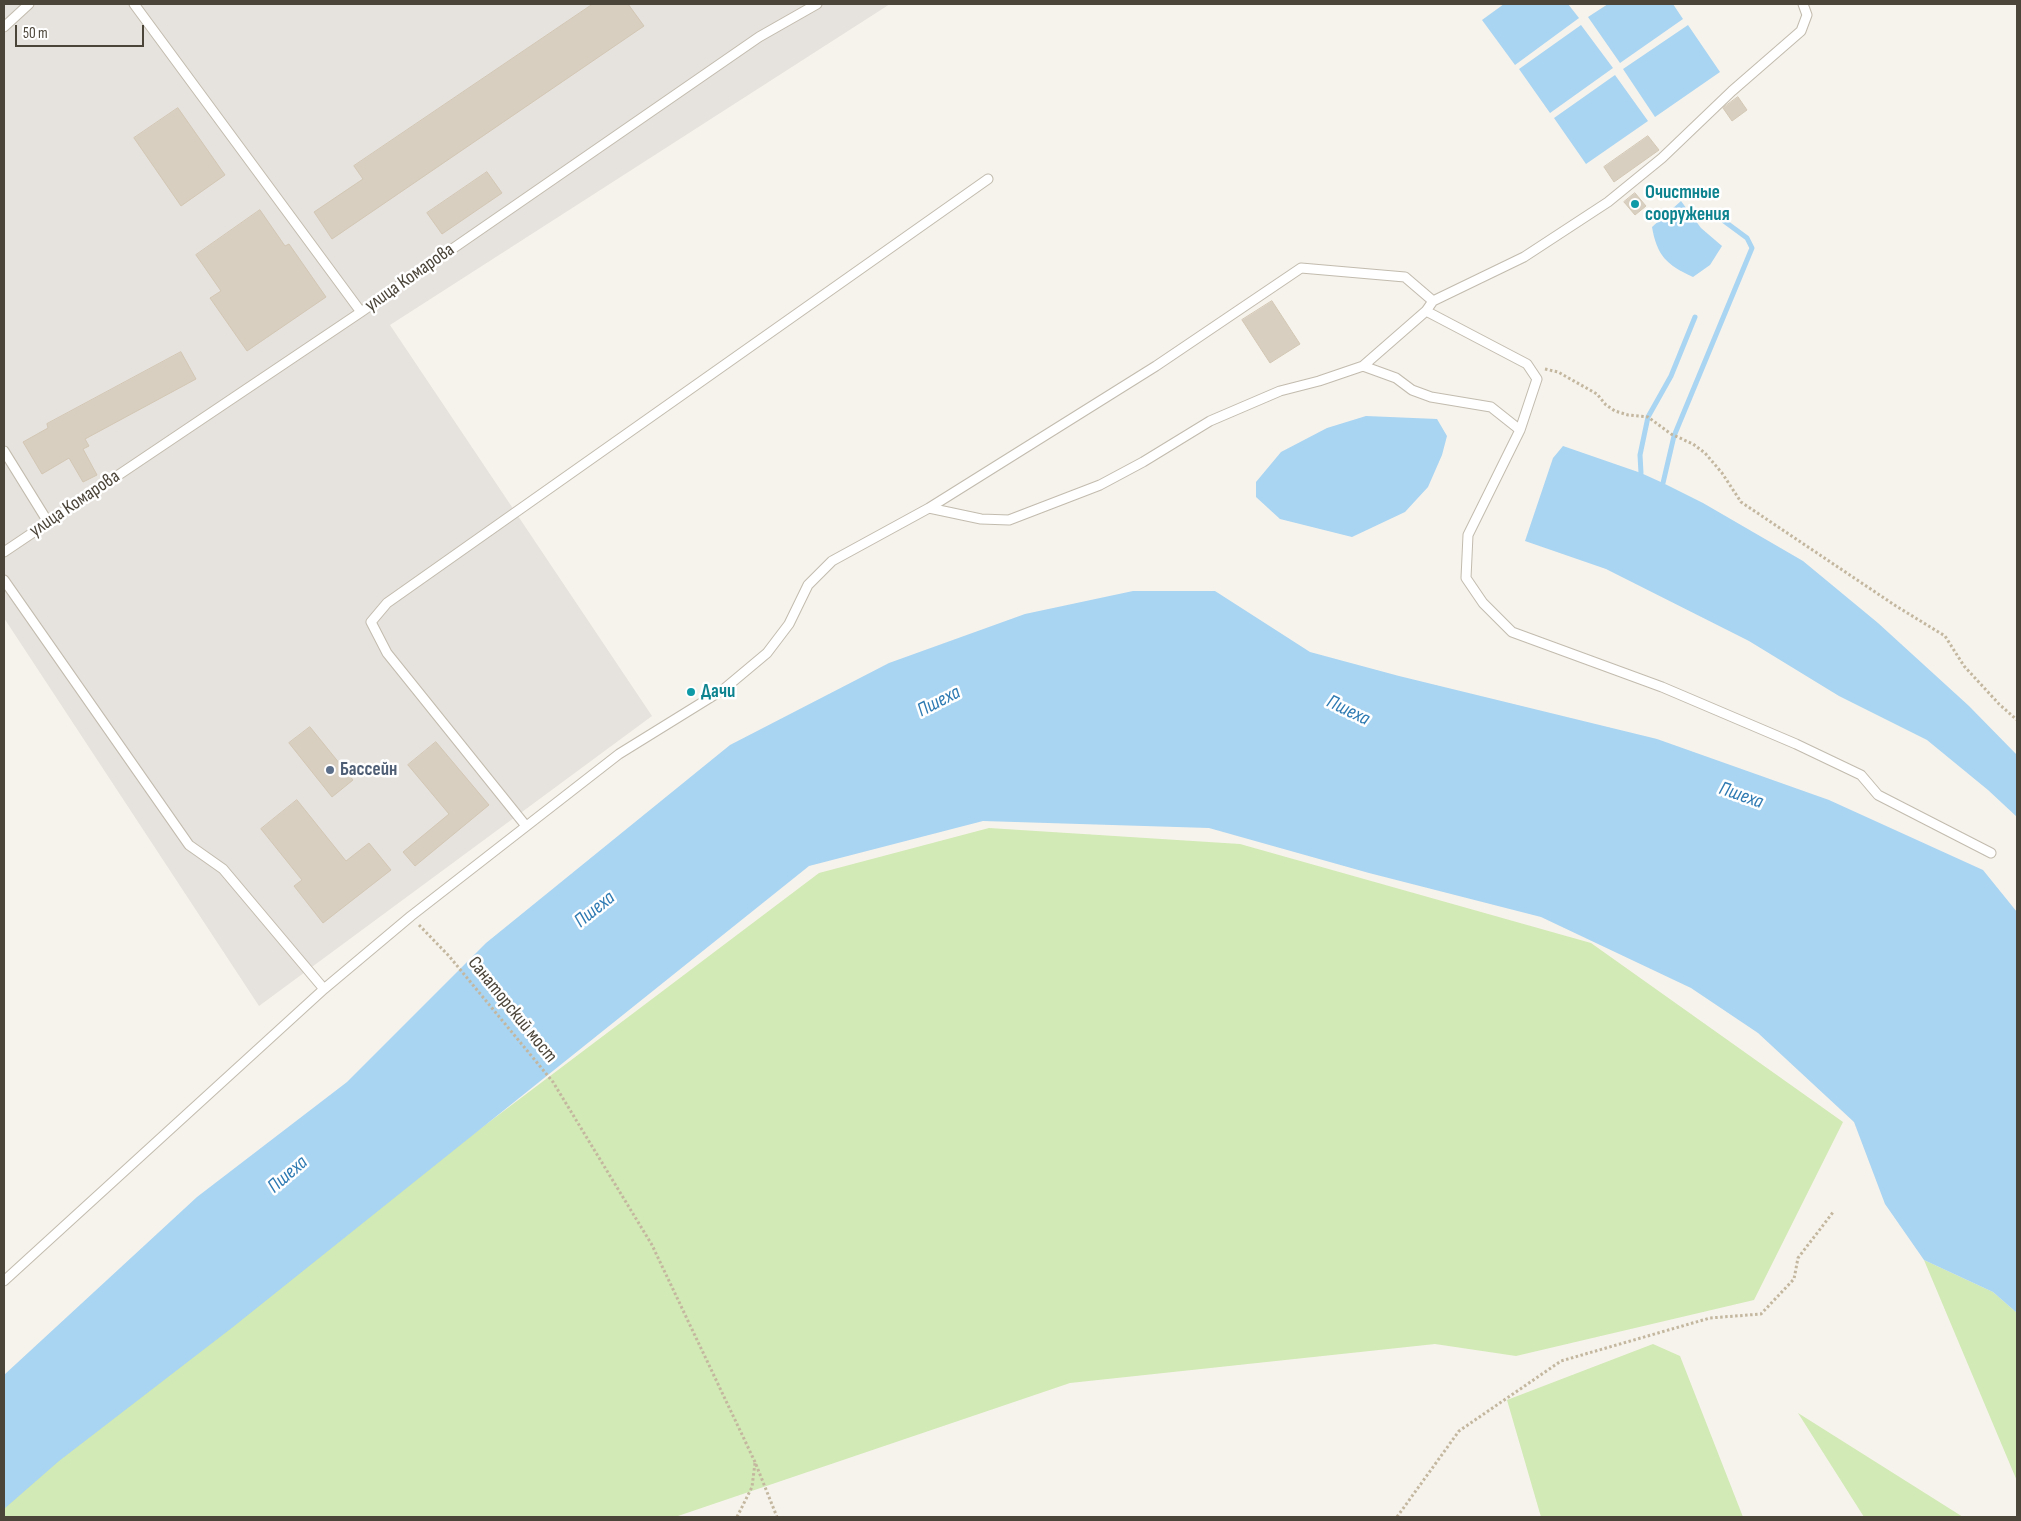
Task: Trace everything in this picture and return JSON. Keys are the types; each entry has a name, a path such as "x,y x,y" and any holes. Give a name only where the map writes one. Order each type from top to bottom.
{"lane":[{"path":"4,27 29,4"},
{"path":"134,4 361,312"},
{"name":"улица Комарова","path":"4,552 361,312 759,37 817,4"},
{"path":"929,508 981,519 1009,520 1100,485 1143,462 1210,421 1280,391 1319,381 1363,366 1426,311 1433,302 1524,257 1608,202 1662,158 1732,91 1801,31 1807,15 1803,4"},
{"path":"526,826 387,652 371,622 387,603 988,179"},
{"path":"4,1281 324,989 411,916 619,754 724,689 768,652 789,624 808,585 832,561 929,508 1156,366 1301,268 1404,277 1433,302"},
{"path":"1426,311 1527,364 1537,379 1520,430 1468,536 1466,578 1483,603 1512,632 1662,686 1796,744 1861,775 1878,795 1991,853"},
{"path":"1363,366 1396,378 1412,390 1431,397 1491,407 1520,430"},
{"path":"4,451 48,522"},
{"path":"4,580 189,845 223,869 324,989"}],"path":[{"path":"1527,364 1558,372 1597,394 1606,405 1615,411 1628,415 1648,417 1671,434 1693,444 1705,453 1722,473 1741,502 1896,606 1945,636 1964,666 1999,704 2017,720"},
{"name":"Санаторский мост","path":"411,916 449,956 553,1082 652,1245 755,1462 777,1517"},
{"path":"1397,1517 1459,1431 1561,1361 1710,1318 1761,1314 1794,1279 1798,1258 1834,1212"},
{"path":"737,1517 752,1487 755,1462"}],"shaded area":[{"path":"4,4 890,4 390,325 652,716 259,1006 4,618"}],"green space":[{"path":"989,828 1240,844 1591,943 1843,1122 1754,1300 1516,1356 1435,1344 1070,1383 675,1517 4,1517 4,1503 44,1458 819,873"},
{"path":"1924,1260 1993,1292 2017,1313 2017,1481"},
{"path":"1653,1344 1680,1356 1743,1517 1541,1517 1507,1400"},
{"path":"1798,1413 1963,1517 1864,1517"}],"water":[{"path":"1504,4 1568,4 1579,18 1515,65 1482,20"},
{"path":"1608,4 1673,4 1683,19 1620,63 1588,17"},
{"path":"1581,25 1613,68 1550,113 1519,69"},
{"path":"1688,25 1720,72 1655,117 1623,69"},
{"path":"1615,75 1648,121 1586,164 1554,118"},
{"path":"1681,201 1701,228 1722,246 1710,265 1693,277 1670,264 1660,252 1652,227"},
{"path":"1366,416 1437,419 1447,436 1442,455 1428,487 1405,512 1352,537 1280,519 1256,497 1256,482 1281,452 1327,428"},
{"path":"1563,446 1641,473 1663,483 1703,503 1803,561 1878,623 1969,706 2017,755 2017,817 1988,790 1927,740 1839,696 1749,641 1606,569 1525,541 1553,458"},
{"name":"Пшеха","path":"1133,591 1215,591 1310,652 1399,676 1657,739 1829,800 1983,870 2017,912 2017,1313 1993,1292 1924,1260 1885,1204 1854,1122 1758,1033 1691,988 1541,917 1369,873 1209,828 983,821 809,866 233,1327 59,1461 4,1509 4,1375 197,1197 347,1082 486,943 730,745 889,663 1025,614"}],"building":[{"path":"593,4 628,4 644,26 332,239 314,212 363,179 354,166"},
{"path":"1738,97 1747,110 1732,121 1723,108"},
{"path":"178,108 225,175 181,206 134,138"},
{"path":"1648,136 1659,150 1614,182 1604,167"},
{"path":"487,172 502,193 442,234 427,213"},
{"path":"1635,193 1646,206 1635,215 1624,202"},
{"path":"260,210 285,246 289,244 326,297 247,351 210,298 221,291 196,255"},
{"path":"1272,301 1300,344 1270,363 1242,320"},
{"path":"181,352 196,379 85,439 89,446 83,449 97,475 83,482 69,458 42,474 23,442 48,428 47,424"},
{"path":"310,727 353,780 332,797 289,743"},
{"path":"436,742 489,805 415,866 403,852 449,814 408,765"},
{"path":"297,800 346,861 369,843 391,870 323,923 294,886 302,880 261,829"}],"waterway":[{"path":"1663,483 1674,436 1752,248 1747,238 1724,221"},
{"path":"1641,473 1640,455 1648,417 1671,376 1695,317"}],"place":[{"name":"Очистные сооружения","path":"1635,204"},
{"name":"Дачи","path":"691,692"},
{"name":"Бассейн","path":"330,770"}]}
